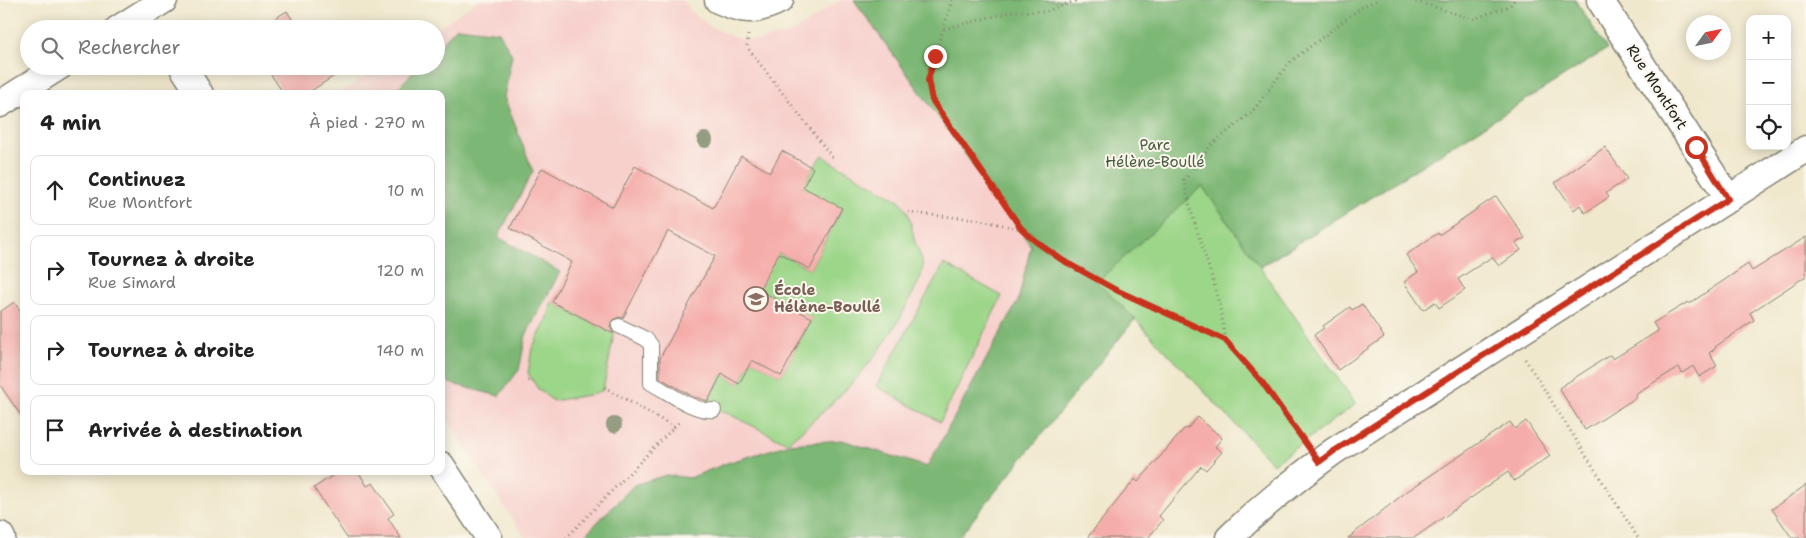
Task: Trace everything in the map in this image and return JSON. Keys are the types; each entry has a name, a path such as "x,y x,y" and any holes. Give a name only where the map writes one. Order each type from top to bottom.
{"street":[{"path":"718,0 737,8 749,10 770,5 780,0"},
{"name":"Rue Montfort","path":"1600,0 1728,199"},
{"path":"139,20 156,13"},
{"path":"22,90 46,75"},
{"path":"188,75 197,90"},
{"path":"0,104 20,91"},
{"path":"1229,538 1258,510 1334,451 1806,149"},
{"path":"445,470 489,538"}],"lane":[{"path":"619,326 646,339 651,345 651,383 694,407 706,411 714,410"}],"path":[{"path":"952,0 928,80 932,100 1021,228 1035,241 1062,260 1116,290 1225,340 1262,382 1319,462"},
{"path":"944,30 1014,11 1045,12 1078,0"},
{"path":"1225,340 1219,302 1188,201 1184,180 1212,144 1252,112 1289,63 1363,6 1378,0"},
{"path":"1411,0 1473,19 1510,6 1514,0"},
{"path":"747,47 832,157 830,160"},
{"path":"908,213 976,220 1021,228"},
{"path":"1510,338 1540,381 1638,538"},
{"path":"604,387 674,427"},
{"path":"566,538 694,407"}],"shaded area":[{"name":"École Hélène-Boullé","path":"479,0 683,0 691,11 711,27 735,38 759,41 792,33 840,0 854,0 1108,352 958,538 525,538 445,416 445,90 345,90 367,75 445,75 445,23"}],"green space":[{"name":"Parc Hélène-Boullé","path":"854,0 1575,0 1607,49 1260,267 1356,404 1273,464 1135,319 1108,352"},
{"name":"Parc Hélène-Boullé","path":"854,0 1575,0 1607,49 1260,267 1202,186 1097,282 1135,319 958,538 582,538 634,485 666,475 690,478 727,463 790,444 842,440 927,467 1018,301 1031,246"},
{"path":"457,27 499,32 512,55 504,97 533,171 498,237 560,272 526,335 519,370 499,396 449,383 445,376 445,90 396,90 410,75 445,75 445,40"},
{"path":"823,155 899,200 906,209 923,267 919,281 898,321 872,360 841,395 787,443 729,414 705,407 722,374 739,384 752,360 781,376 812,318 748,296 779,253 810,269 842,209 803,187 813,168"},
{"path":"944,264 1002,296 940,422 876,386"},
{"path":"552,302 614,334 603,390 594,394 553,401 538,389 528,373 532,348 547,320"}],"building":[{"path":"287,11 292,20 272,20"},
{"path":"271,75 336,75 312,90 281,90"},
{"path":"1605,147 1627,179 1606,193 1609,197 1585,213 1580,205 1574,210 1555,183"},
{"path":"782,151 813,168 803,187 842,208 810,269 779,253 759,290 812,318 781,376 752,360 739,384 722,374 708,401 694,397 660,378 660,358 715,256 668,231 623,318 618,317 611,322 610,327 614,334 552,302 572,262 510,228 542,168 613,207 635,166 713,208 741,156 770,172"},
{"path":"1496,196 1525,238 1516,243 1521,250 1499,266 1492,257 1458,279 1465,290 1439,308 1435,302 1423,310 1404,282 1418,272 1406,255"},
{"path":"1806,237 1806,276 1750,313 1754,320 1709,353 1717,366 1699,377 1693,366 1682,373 1679,367 1635,394 1637,397 1585,430 1559,388 1610,355 1613,359 1658,331 1653,323 1688,302 1689,304 1748,264 1752,271"},
{"path":"14,302 20,310 20,414 0,385 0,312"},
{"path":"1362,304 1384,337 1338,370 1314,335 1324,328 1323,326 1350,307 1352,310"},
{"path":"1198,417 1222,438 1215,447 1222,452 1206,470 1201,466 1159,516 1163,520 1148,538 1087,538 1135,479 1138,482 1185,428 1187,429"},
{"path":"1526,421 1550,456 1514,481 1508,472 1414,538 1348,538 1406,492 1510,422 1515,429"},
{"path":"333,475 360,475 367,486 373,483 394,514 388,518 401,538 347,538 314,488"},
{"path":"1806,485 1806,538 1792,538 1772,509"}],"place":[{"name":"École Hélène-Boullé","path":"756,299"}],"route":[{"path":"935,56 928,80 932,100 1021,228 1035,241 1062,260 1116,290 1225,340 1262,382 1319,462 1728,199 1696,147"}]}
